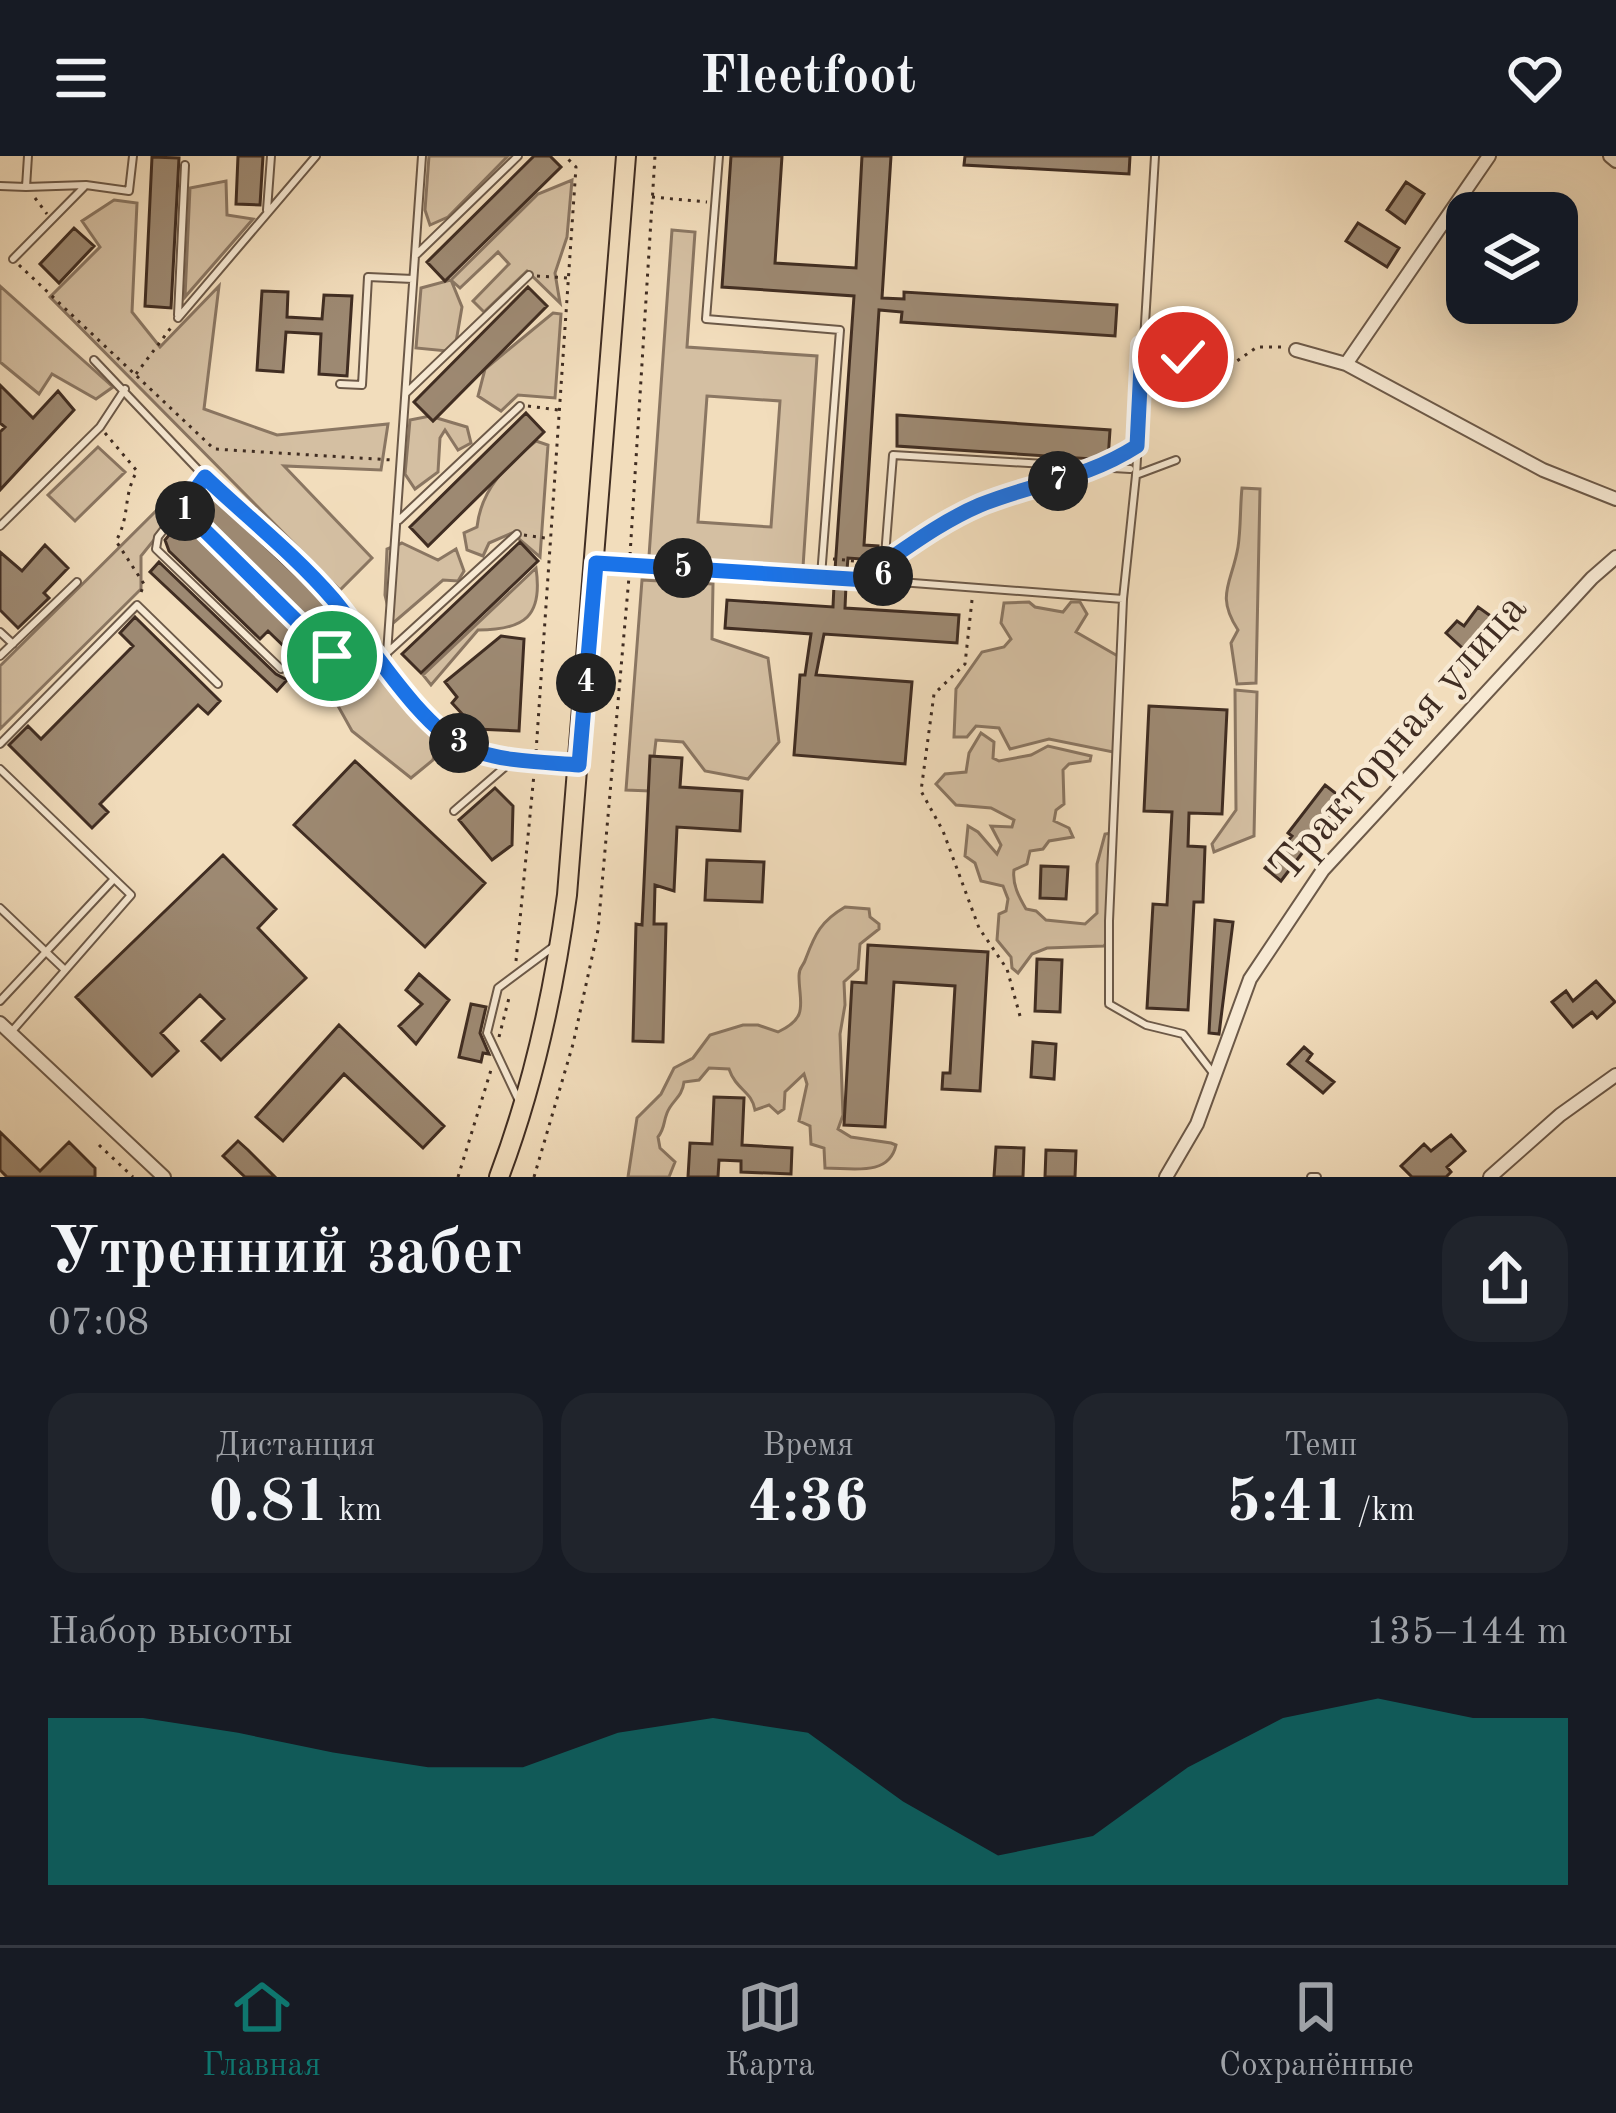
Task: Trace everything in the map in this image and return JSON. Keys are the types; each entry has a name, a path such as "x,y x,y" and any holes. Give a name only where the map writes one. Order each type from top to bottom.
{"main road":[{"path":"499,1177 524,1112 561,941 596,563 626,156"}],"street":[{"path":"1346,364 1489,156"},
{"path":"1296,350 1346,364 1543,470 1616,499"},
{"name":"Тракторная улица","path":"1166,1177 1197,1124 1250,979 1323,870 1616,557"},
{"path":"5,1028 164,1177"},
{"path":"1490,1177 1560,1115 1616,1075"}],"lane":[{"path":"26,187 28,156"},
{"path":"0,185 86,185 129,191 133,156"},
{"path":"266,214 271,156"},
{"path":"178,318 316,156"},
{"path":"386,668 422,156"},
{"path":"416,256 518,156"},
{"path":"718,156 706,319 841,330 821,576"},
{"path":"1155,156 1123,599 1109,1004 1146,1025 1183,1034 1213,1073"},
{"path":"178,318 184,165"},
{"path":"14,259 86,185"},
{"path":"405,394 530,275"},
{"path":"340,384 362,386 368,277 412,279"},
{"path":"94,360 205,477 331,597 442,730 466,748 513,760 579,765"},
{"path":"0,526 100,427 125,389"},
{"path":"396,522 520,406"},
{"path":"883,581 893,455 1133,472 1176,460"},
{"path":"205,477 158,537 156,549 281,669"},
{"path":"182,508 332,656"},
{"path":"387,653 517,534"},
{"path":"596,563 1123,599"},
{"path":"0,656 77,582"},
{"path":"0,745 137,605 218,683"},
{"path":"0,632 13,644"},
{"path":"454,811 513,760"},
{"path":"0,769 131,895 65,970 5,1028"},
{"path":"0,1000 114,879"},
{"path":"0,908 65,970"},
{"path":"524,1112 487,1033 498,988 561,941"}],"path":[{"path":"565,156 576,166"},
{"path":"458,1177 515,975 536,762 578,156"},
{"path":"534,1177 573,1044 598,930 630,565 655,156"},
{"path":"26,187 52,220"},
{"path":"652,197 715,202"},
{"path":"14,259 214,449 400,460"},
{"path":"530,275 568,278"},
{"path":"135,375 178,318"},
{"path":"1142,346 1227,368 1257,347 1273,345"},
{"path":"520,406 558,410"},
{"path":"100,427 137,471 126,490 127,521 116,541 144,584 137,605"},
{"path":"823,551 836,562 884,563 942,523 984,503 1104,467"},
{"path":"517,534 548,539"},
{"path":"977,589 971,602 965,664 934,694 920,791 943,831 979,928 1007,969 1020,1016"},
{"path":"99,1145 133,1177"}],"shaded area":[{"path":"429,156 508,156 448,217 430,225 425,210"},
{"path":"572,180 567,237 555,273 560,303 527,271 484,312 473,301 509,264 498,252 460,288 451,280 538,194"},
{"path":"226,181 227,215 253,219 185,297 190,188"},
{"path":"114,200 137,203 132,312 160,347 219,286 204,409 277,435 388,424 381,470 284,466 372,558 340,590 50,297 100,247 82,221"},
{"path":"672,230 695,232 687,347 817,356 803,567 649,556","holes":["707,396 780,401 771,527 698,522"]},
{"path":"451,280 462,307 456,342 447,351 416,348 421,288"},
{"path":"0,286 113,387 96,399 52,374 39,394 0,362"},
{"path":"553,313 561,314 555,398 518,395 501,411 478,396 485,369"},
{"path":"430,416 467,427 471,443 458,450 445,430 440,438 438,472 415,489 405,474 410,420"},
{"path":"536,441 548,445 540,557 512,533 489,543 483,556 467,550 464,533 477,527 490,489"},
{"path":"98,447 125,472 75,521 48,495"},
{"path":"1242,488 1260,489 1256,683 1237,684 1231,643 1238,630 1226,598 1238,547"},
{"path":"169,498 178,510 141,556 141,589 0,729 0,666"},
{"path":"402,543 438,560 456,549 464,571 458,581 443,580 392,624 385,595 387,549"},
{"path":"536,568 536,598 527,617 508,627 478,630 431,685 423,675"},
{"path":"642,580 713,584 712,639 768,658 779,742 748,779 705,771 683,742 656,740 650,791 626,790"},
{"path":"1029,602 1063,612 1071,602 1080,602 1087,614 1076,632 1123,659 1118,753 1049,739 1010,749 999,728 976,726 967,737 954,737 956,689 982,652 1004,647 1011,639 1001,623 1004,603"},
{"path":"364,651 438,733 433,760 411,778 352,731 333,697 346,687 346,666"},
{"path":"1235,690 1257,692 1254,836 1214,852 1212,844 1236,810"},
{"path":"981,733 994,742 993,758 999,761 1031,755 1048,746 1091,756 1090,761 1069,764 1063,770 1064,804 1056,810 1054,821 1069,828 1073,837 1049,841 1043,849 1030,851 1027,864 1014,870 1014,875 1026,909 1046,920 1085,924 1097,913 1097,864 1105,834 1112,833 1104,946 1047,948 1032,954 1018,973 1012,968 1011,957 997,940 999,914 1006,911 1008,899 1003,886 981,881 975,863 965,856 968,826 997,854 1001,845 991,826 1012,827 1014,820 991,808 956,805 936,784 945,774 966,772 969,753"},
{"path":"845,907 869,909 879,929 860,944 858,969 844,982 840,1034 843,1115 838,1129 851,1137 896,1145 892,1155 868,1169 825,1168 824,1148 811,1144 810,1126 799,1121 807,1084 804,1074 785,1092 784,1109 778,1113 769,1105 755,1110 729,1069 709,1068 699,1080 684,1082 658,1137 660,1148 675,1162 669,1177 628,1177 637,1118 661,1094 674,1068 693,1058 710,1035 743,1025 778,1032 795,1021 800,1008 800,969 820,929"}],"building":[{"path":"238,156 263,156 260,205 236,204"},
{"path":"534,156 550,156 561,167 445,281 427,262"},
{"path":"731,156 782,156 775,263 856,268 862,156 891,156 882,298 904,299 904,292 1117,305 1115,336 901,322 902,312 879,310 864,545 878,546 877,560 848,558 847,570 835,570 854,296 722,287"},
{"path":"965,156 1130,156 1129,174 964,165"},
{"path":"152,157 179,158 171,308 145,306"},
{"path":"1406,182 1424,194 1405,223 1387,210"},
{"path":"1358,223 1399,248 1387,267 1346,241"},
{"path":"74,228 94,246 59,283 40,264"},
{"path":"528,287 547,306 433,421 414,402"},
{"path":"262,291 288,292 287,317 322,319 324,295 352,296 347,376 319,374 321,334 286,332 283,372 257,370"},
{"path":"0,385 33,418 58,391 74,410 0,490 0,432 5,427 0,423"},
{"path":"526,413 544,432 428,546 410,527"},
{"path":"897,415 1110,430 1108,460 897,446"},
{"path":"205,489 320,598 356,642 339,656 191,507"},
{"path":"182,519 342,674 328,689 268,631 260,639 169,551 165,540"},
{"path":"520,542 538,561 421,673 402,654"},
{"path":"45,545 68,568 44,593 49,598 18,628 0,610 0,552 22,571"},
{"path":"159,562 287,680 277,691 150,572"},
{"path":"834,585 846,585 845,608 959,615 957,643 824,634 816,675 912,682 905,764 794,755 800,675 805,675 811,634 725,628 727,600 833,607"},
{"path":"1478,607 1495,619 1469,654 1446,633 1457,621 1464,626"},
{"path":"135,617 220,701 208,714 198,705 100,804 108,812 92,828 9,745 28,726 41,739 133,646 120,633"},
{"path":"501,636 524,639 519,731 476,729 452,703 457,697 445,682"},
{"path":"1149,706 1227,710 1222,814 1189,813 1188,846 1205,847 1203,902 1194,902 1188,1010 1147,1008 1153,904 1167,905 1172,812 1144,811"},
{"path":"650,756 682,758 680,787 742,791 740,831 677,827 674,891 655,885 654,924 666,924 663,1042 633,1041 636,924 642,925"},
{"path":"355,761 485,883 425,947 294,825"},
{"path":"1325,785 1343,799 1281,881 1265,868"},
{"path":"495,788 513,806 512,845 492,860 459,820"},
{"path":"223,855 276,909 258,928 306,978 221,1060 202,1041 224,1019 200,995 161,1033 178,1051 152,1076 76,997"},
{"path":"707,860 764,862 762,902 705,900"},
{"path":"1041,866 1068,867 1066,899 1040,898"},
{"path":"1215,920 1233,922 1219,1034 1209,1033"},
{"path":"868,945 988,952 980,1091 942,1089 943,1073 950,1073 955,986 894,982 885,1127 844,1125 852,982 866,983"},
{"path":"1037,959 1062,960 1060,1012 1035,1011"},
{"path":"419,974 449,1000 416,1044 399,1026 422,1004 406,990"},
{"path":"1596,981 1615,1002 1597,1018 1592,1012 1573,1027 1552,1002 1566,991 1573,1001"},
{"path":"471,1004 486,1007 480,1033 489,1054 483,1053 481,1062 459,1057"},
{"path":"339,1025 444,1126 423,1148 344,1074 283,1141 256,1117"},
{"path":"1033,1042 1056,1044 1054,1079 1031,1077"},
{"path":"1304,1047 1312,1054 1307,1061 1334,1082 1323,1093 1288,1064"},
{"path":"714,1097 744,1098 742,1145 792,1148 791,1174 741,1172 741,1161 719,1160 718,1177 688,1177 690,1143 712,1144"},
{"path":"0,1132 40,1171 69,1142 95,1168 95,1177 7,1177 0,1170"},
{"path":"1451,1135 1465,1151 1447,1167 1451,1172 1446,1177 1412,1177 1401,1166 1424,1144 1431,1151"},
{"path":"238,1141 275,1177 245,1177 223,1156"},
{"path":"996,1147 1024,1148 1023,1177 994,1177"},
{"path":"1046,1150 1076,1151 1075,1177 1045,1177"}],"route":[{"path":"332,656 182,508 205,477 331,597 442,730 466,748 513,760 579,765 596,563 883,581 884,563 942,523 984,503 1104,467 1137,446 1142,346 1183,357"}]}
